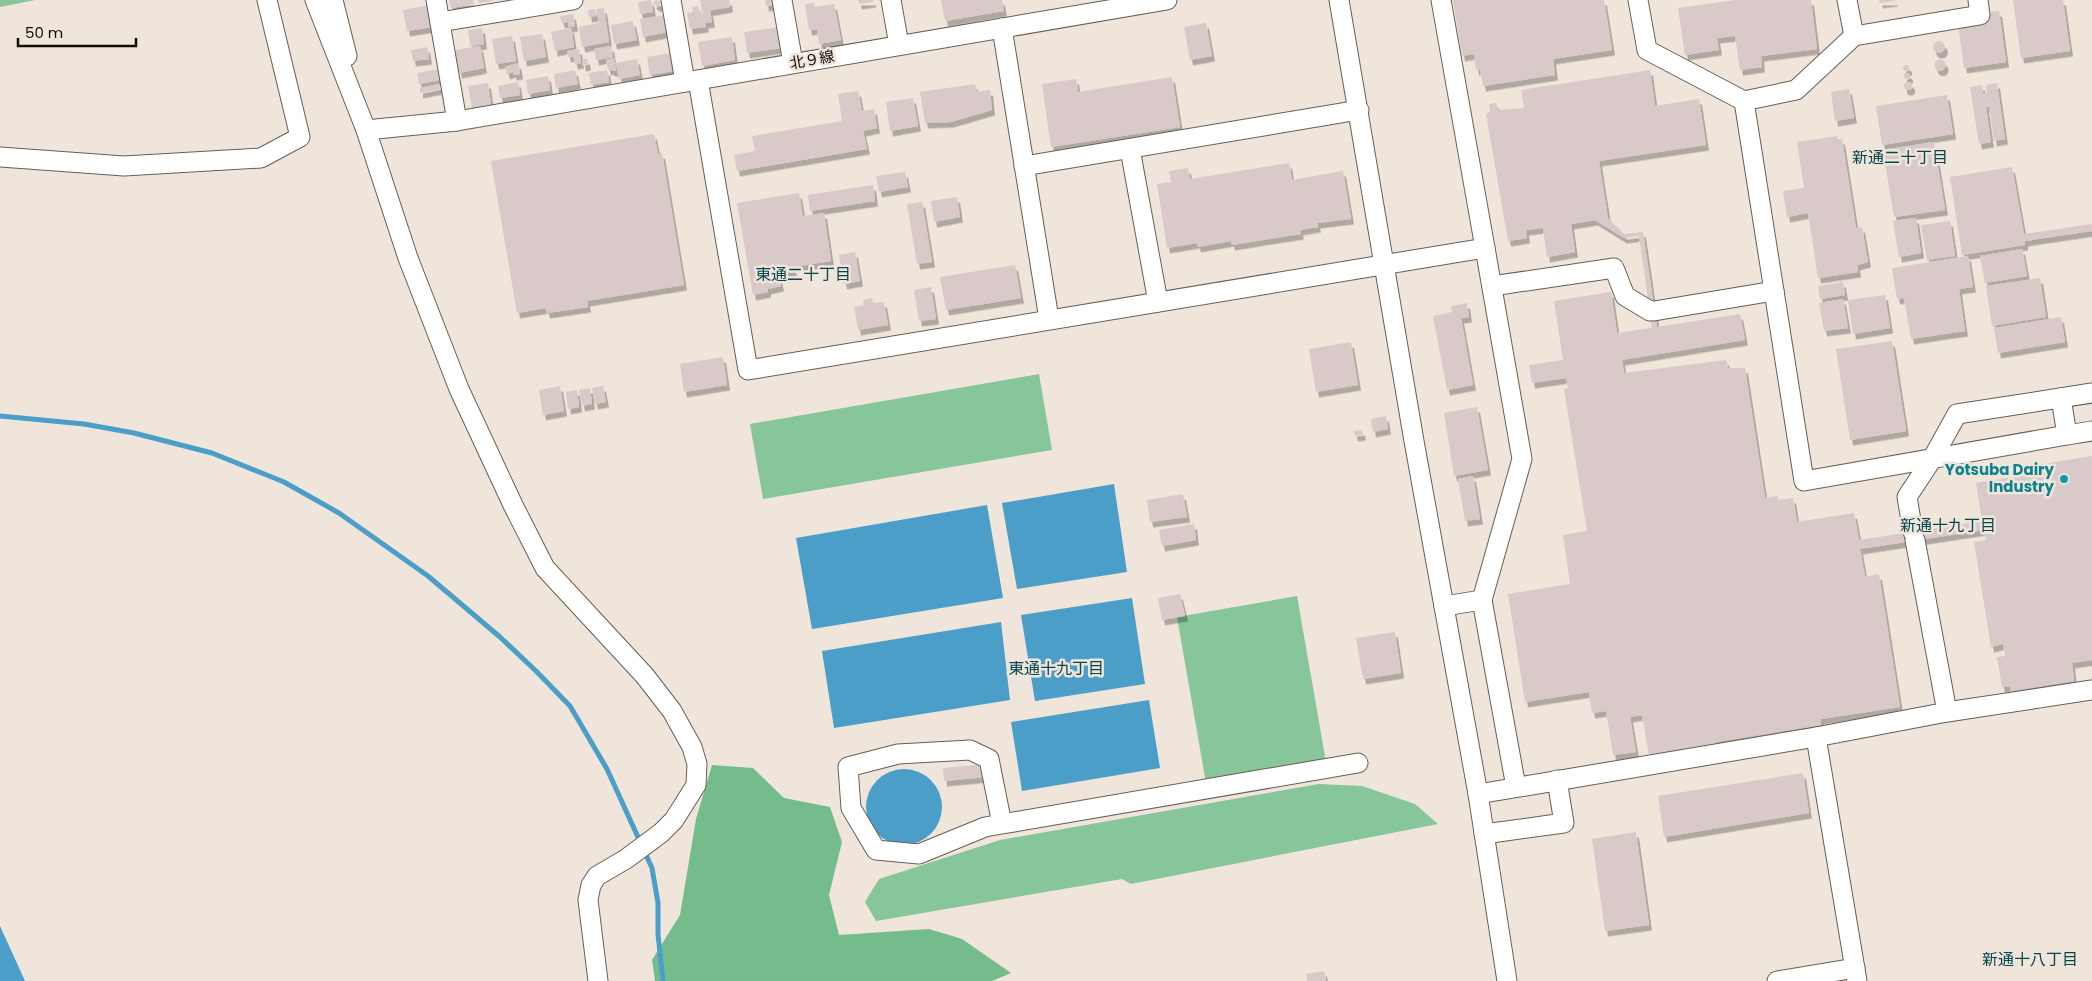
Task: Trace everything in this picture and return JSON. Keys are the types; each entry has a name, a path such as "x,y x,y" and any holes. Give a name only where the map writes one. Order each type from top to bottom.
{"street":[{"path":"0,157 124,166 261,158 300,137 268,0"},
{"path":"315,0 366,130 408,258 459,389 513,505 545,568 644,676 672,711 692,747 697,764 696,785 674,820 661,833 626,859 597,876 591,885 588,900 598,981"},
{"path":"333,0 366,130"},
{"path":"436,0 457,121"},
{"path":"440,22 513,5 573,0"},
{"path":"671,0 692,81 748,370 1485,248"},
{"path":"782,0 793,63"},
{"path":"891,0 899,46"},
{"name":"北９線","path":"366,130 457,121 1002,28 1114,4 1166,0"},
{"path":"1339,0 1384,266 1478,794 1507,981"},
{"path":"1441,0 1522,458 1482,600 1516,787"},
{"path":"1638,0 1648,50 1744,101 1796,90 1854,36 1980,15 1978,0"},
{"path":"1847,0 1854,36"},
{"path":"1002,28 1049,319"},
{"path":"1744,101 1804,481 2092,431"},
{"path":"1024,166 1358,110"},
{"path":"1130,149 1158,302"},
{"path":"1492,286 1614,268 1625,296 1652,311 1774,291"},
{"path":"1947,712 1907,497 1932,459 1957,414 2092,393"},
{"path":"2061,398 2067,435"},
{"path":"1444,606 1482,600"},
{"path":"1478,794 1816,737 1947,712 2092,690"},
{"path":"1777,981 1856,975 1816,737"},
{"path":"1002,824 988,759 970,750 898,754 848,767 851,808 876,850 919,854 984,827 1002,824 1358,763"},
{"path":"1484,834 1564,823 1558,780"}],"green space":[{"path":"0,0 35,0 0,7"},
{"path":"1039,374 1052,450 763,499 750,424"},
{"path":"1297,596 1326,762 1206,783 1177,617"},
{"path":"712,765 753,768 784,798 830,807 842,842 829,895 839,935 929,929 962,939 1011,973 992,981 655,981 652,960 680,915 696,819"},
{"path":"1319,784 1362,786 1415,804 1438,824 1131,884 1122,879 876,921 865,902 879,879 1000,840"}],"water":[{"path":"1114,484 1127,572 1017,589 1002,503"},
{"path":"987,505 1003,598 812,629 796,538"},
{"path":"1132,598 1145,684 1035,701 1021,615"},
{"path":"1001,622 1010,700 834,728 822,651"},
{"path":"1149,700 1160,768 1022,791 1011,722"},
{"path":"904,769 919,772 931,780 939,792 942,807 939,822 931,834 919,842 904,845 889,842 877,834 869,822 866,807 869,792 877,780 889,772"},
{"path":"0,926 25,981 0,981"}],"building":[{"path":"449,0 473,0 474,4 451,8"},
{"path":"478,0 492,0 492,1 479,3"},
{"path":"651,0 653,12 640,14 638,2"},
{"path":"656,0 661,2 658,7 653,3"},
{"path":"700,0 729,0 730,7 702,12"},
{"path":"765,0 777,0 777,4 766,6"},
{"path":"858,0 873,0 873,2 859,4"},
{"path":"941,0 1002,0 1004,11 945,21"},
{"path":"1453,0 1604,0 1612,50 1553,59 1555,75 1483,86 1480,69 1476,70 1474,54 1462,56"},
{"path":"1735,0 1811,0 1817,49 1761,56 1762,67 1740,70 1735,36 1717,38 1719,50 1685,55 1678,8"},
{"path":"1879,0 1895,0 1895,1 1880,3"},
{"path":"2013,0 2063,0 2070,51 2021,58"},
{"path":"814,3 814,7 834,4 841,40 819,44 817,29 809,30 805,4"},
{"path":"429,5 432,27 407,31 403,10"},
{"path":"698,6 700,13 710,11 712,22 705,23 706,27 690,29 687,13 693,12 692,7"},
{"path":"604,8 609,42 582,47 579,27 599,23 596,9"},
{"path":"595,9 596,16 589,17 588,10"},
{"path":"1999,11 2006,62 1964,68 1958,23 1964,16"},
{"path":"573,14 575,26 568,27 568,22 562,23 560,16"},
{"path":"665,15 668,32 643,37 640,19"},
{"path":"633,21 637,40 614,44 611,25"},
{"path":"1206,23 1212,56 1190,60 1184,27"},
{"path":"779,27 782,48 747,53 744,32"},
{"path":"482,28 484,44 470,46 468,30"},
{"path":"571,28 574,47 555,51 551,32"},
{"path":"542,34 546,57 524,61 520,37"},
{"path":"512,36 516,61 496,64 492,39"},
{"path":"732,37 735,60 702,66 698,42"},
{"path":"1939,41 1945,47 1939,53 1933,47"},
{"path":"480,46 484,68 459,73 455,50"},
{"path":"611,46 613,57 596,60 594,49"},
{"path":"427,47 429,59 413,61 411,50"},
{"path":"579,49 581,63 575,64 573,56 568,57 567,51"},
{"path":"670,53 673,71 650,75 647,57"},
{"path":"614,58 616,71 608,70 606,60"},
{"path":"582,59 587,59 588,65 583,66"},
{"path":"637,59 640,75 619,79 616,63"},
{"path":"1940,59 1946,65 1940,71 1934,65"},
{"path":"518,63 520,74 514,75 513,72 507,74 505,67"},
{"path":"1906,65 1909,68 1906,71 1903,68"},
{"path":"439,69 441,80 419,84 417,73"},
{"path":"575,70 578,84 556,88 554,74"},
{"path":"607,70 609,82 591,85 589,73"},
{"path":"1650,70 1655,106 1699,99 1706,145 1599,161 1608,218 1624,234 1643,232 1657,327 1740,314 1745,340 1622,360 1624,373 1726,360 1728,368 1745,368 1765,498 1778,496 1778,500 1793,498 1797,522 1854,513 1859,540 1982,521 1976,483 2012,477 2011,469 2092,456 2092,660 2072,663 2074,681 2011,691 2010,686 2002,687 1997,657 2005,656 2003,644 1991,647 1974,542 1986,540 1984,530 1860,549 1865,577 1879,574 1900,707 1821,719 1821,725 1716,742 1717,750 1650,761 1642,715 1630,717 1636,752 1613,755 1606,711 1592,713 1589,692 1525,702 1508,594 1570,584 1563,535 1587,531 1564,389 1568,388 1566,378 1532,383 1529,365 1563,360 1554,301 1611,292 1617,333 1652,328 1639,236 1624,238 1595,220 1571,224 1575,252 1547,257 1543,228 1526,230 1527,238 1508,241 1486,114 1490,112 1489,104 1496,103 1498,110 1524,108 1521,90"},
{"path":"1907,73 1910,76 1907,79 1904,76"},
{"path":"548,76 550,90 528,94 526,80"},
{"path":"1172,77 1180,127 1051,147 1042,84 1076,79 1078,92"},
{"path":"518,82 520,95 500,98 498,86"},
{"path":"1908,82 1912,86 1908,90 1904,86"},
{"path":"488,83 491,105 472,108 468,86"},
{"path":"1997,83 2005,139 1994,141 1989,107 1986,107 1991,142 1979,144 1970,87 1982,85 1983,93 1987,93 1986,85"},
{"path":"439,84 440,89 420,93 420,88"},
{"path":"975,84 977,92 990,90 992,110 951,122 925,123 920,92"},
{"path":"1849,89 1854,118 1835,121 1831,92"},
{"path":"858,91 862,111 874,109 877,128 863,131 867,149 737,171 734,155 755,151 752,136 842,121 838,94"},
{"path":"1947,95 1953,134 1882,145 1876,106"},
{"path":"913,98 918,126 890,131 886,102"},
{"path":"654,134 658,154 662,153 684,285 587,301 588,307 547,313 546,308 517,313 491,161"},
{"path":"1837,136 1838,139 1842,139 1856,228 1862,227 1868,262 1857,265 1858,272 1818,278 1808,213 1787,217 1783,191 1804,188 1797,142"},
{"path":"1934,142 1945,210 1894,217 1883,150"},
{"path":"1289,163 1292,180 1343,171 1351,219 1317,223 1318,227 1300,230 1301,234 1232,245 1231,241 1198,247 1197,243 1167,248 1157,184 1171,182 1169,171 1188,168 1190,179"},
{"path":"2012,167 2024,234 2092,224 2092,231 2025,241 2025,245 1962,255 1950,177"},
{"path":"905,172 908,187 879,192 876,176"},
{"path":"873,185 875,201 810,211 808,195"},
{"path":"799,193 803,216 824,213 831,261 793,267 794,271 779,273 779,269 774,270 775,277 779,277 781,286 768,289 768,292 753,295 737,203"},
{"path":"957,197 960,217 934,222 931,201"},
{"path":"922,202 932,262 917,264 907,204"},
{"path":"1916,218 1921,253 1899,257 1893,221"},
{"path":"1950,221 1955,256 1927,260 1921,225"},
{"path":"2022,249 2027,276 1985,283 1980,256"},
{"path":"855,252 860,281 844,284 839,255"},
{"path":"1968,256 1973,287 1959,289 1965,331 1911,339 1904,298 1897,299 1892,268"},
{"path":"1015,265 1021,298 946,310 940,277"},
{"path":"2040,278 2046,317 1992,326 1986,286"},
{"path":"1843,282 1845,295 1820,299 1818,286"},
{"path":"931,287 936,319 919,321 914,290"},
{"path":"1885,295 1890,328 1853,334 1848,300"},
{"path":"872,298 873,303 884,302 888,325 858,330 854,307 864,305 863,300"},
{"path":"1843,299 1848,328 1824,331 1819,303"},
{"path":"1467,303 1469,317 1461,318 1473,385 1447,390 1433,316 1452,312 1451,306"},
{"path":"2061,317 2065,342 1998,353 1994,328"},
{"path":"1892,341 1906,431 1850,440 1836,349"},
{"path":"1351,342 1358,385 1316,392 1309,349"},
{"path":"723,357 727,385 684,392 680,364"},
{"path":"560,386 564,411 543,415 539,390"},
{"path":"603,386 606,402 595,404 592,388"},
{"path":"590,388 592,404 582,406 579,390"},
{"path":"577,390 579,407 568,409 566,392"},
{"path":"1477,407 1488,470 1454,476 1444,413"},
{"path":"1386,416 1388,429 1373,432 1371,419"},
{"path":"1362,430 1363,435 1355,436 1354,431"},
{"path":"1473,476 1480,519 1465,521 1458,479"},
{"path":"1183,494 1187,517 1150,522 1147,500"},
{"path":"1194,524 1196,540 1162,546 1159,530"},
{"path":"1180,594 1185,616 1162,620 1158,598"},
{"path":"1395,632 1401,673 1363,679 1356,638"},
{"path":"986,764 987,777 944,781 943,768"},
{"path":"1803,773 1809,813 1664,837 1658,796"},
{"path":"1636,832 1649,925 1605,931 1592,839"},
{"path":"1324,971 1326,981 1307,981 1306,974"}],"waterway":[{"path":"0,416 84,424 134,433 212,453 284,482 339,513 428,576 500,637 570,706 607,769 652,868 658,903 658,934 663,981"}],"place":[{"name":"Yotsuba Dairy Industry","path":"2064,479"}],"district":[{"name":"新通二十丁目","path":"1900,157"},
{"name":"東通二十丁目","path":"803,274"},
{"name":"新通十九丁目","path":"1948,525"},
{"name":"東通十九丁目","path":"1056,668"},
{"name":"新通十八丁目","path":"2030,959"}]}
